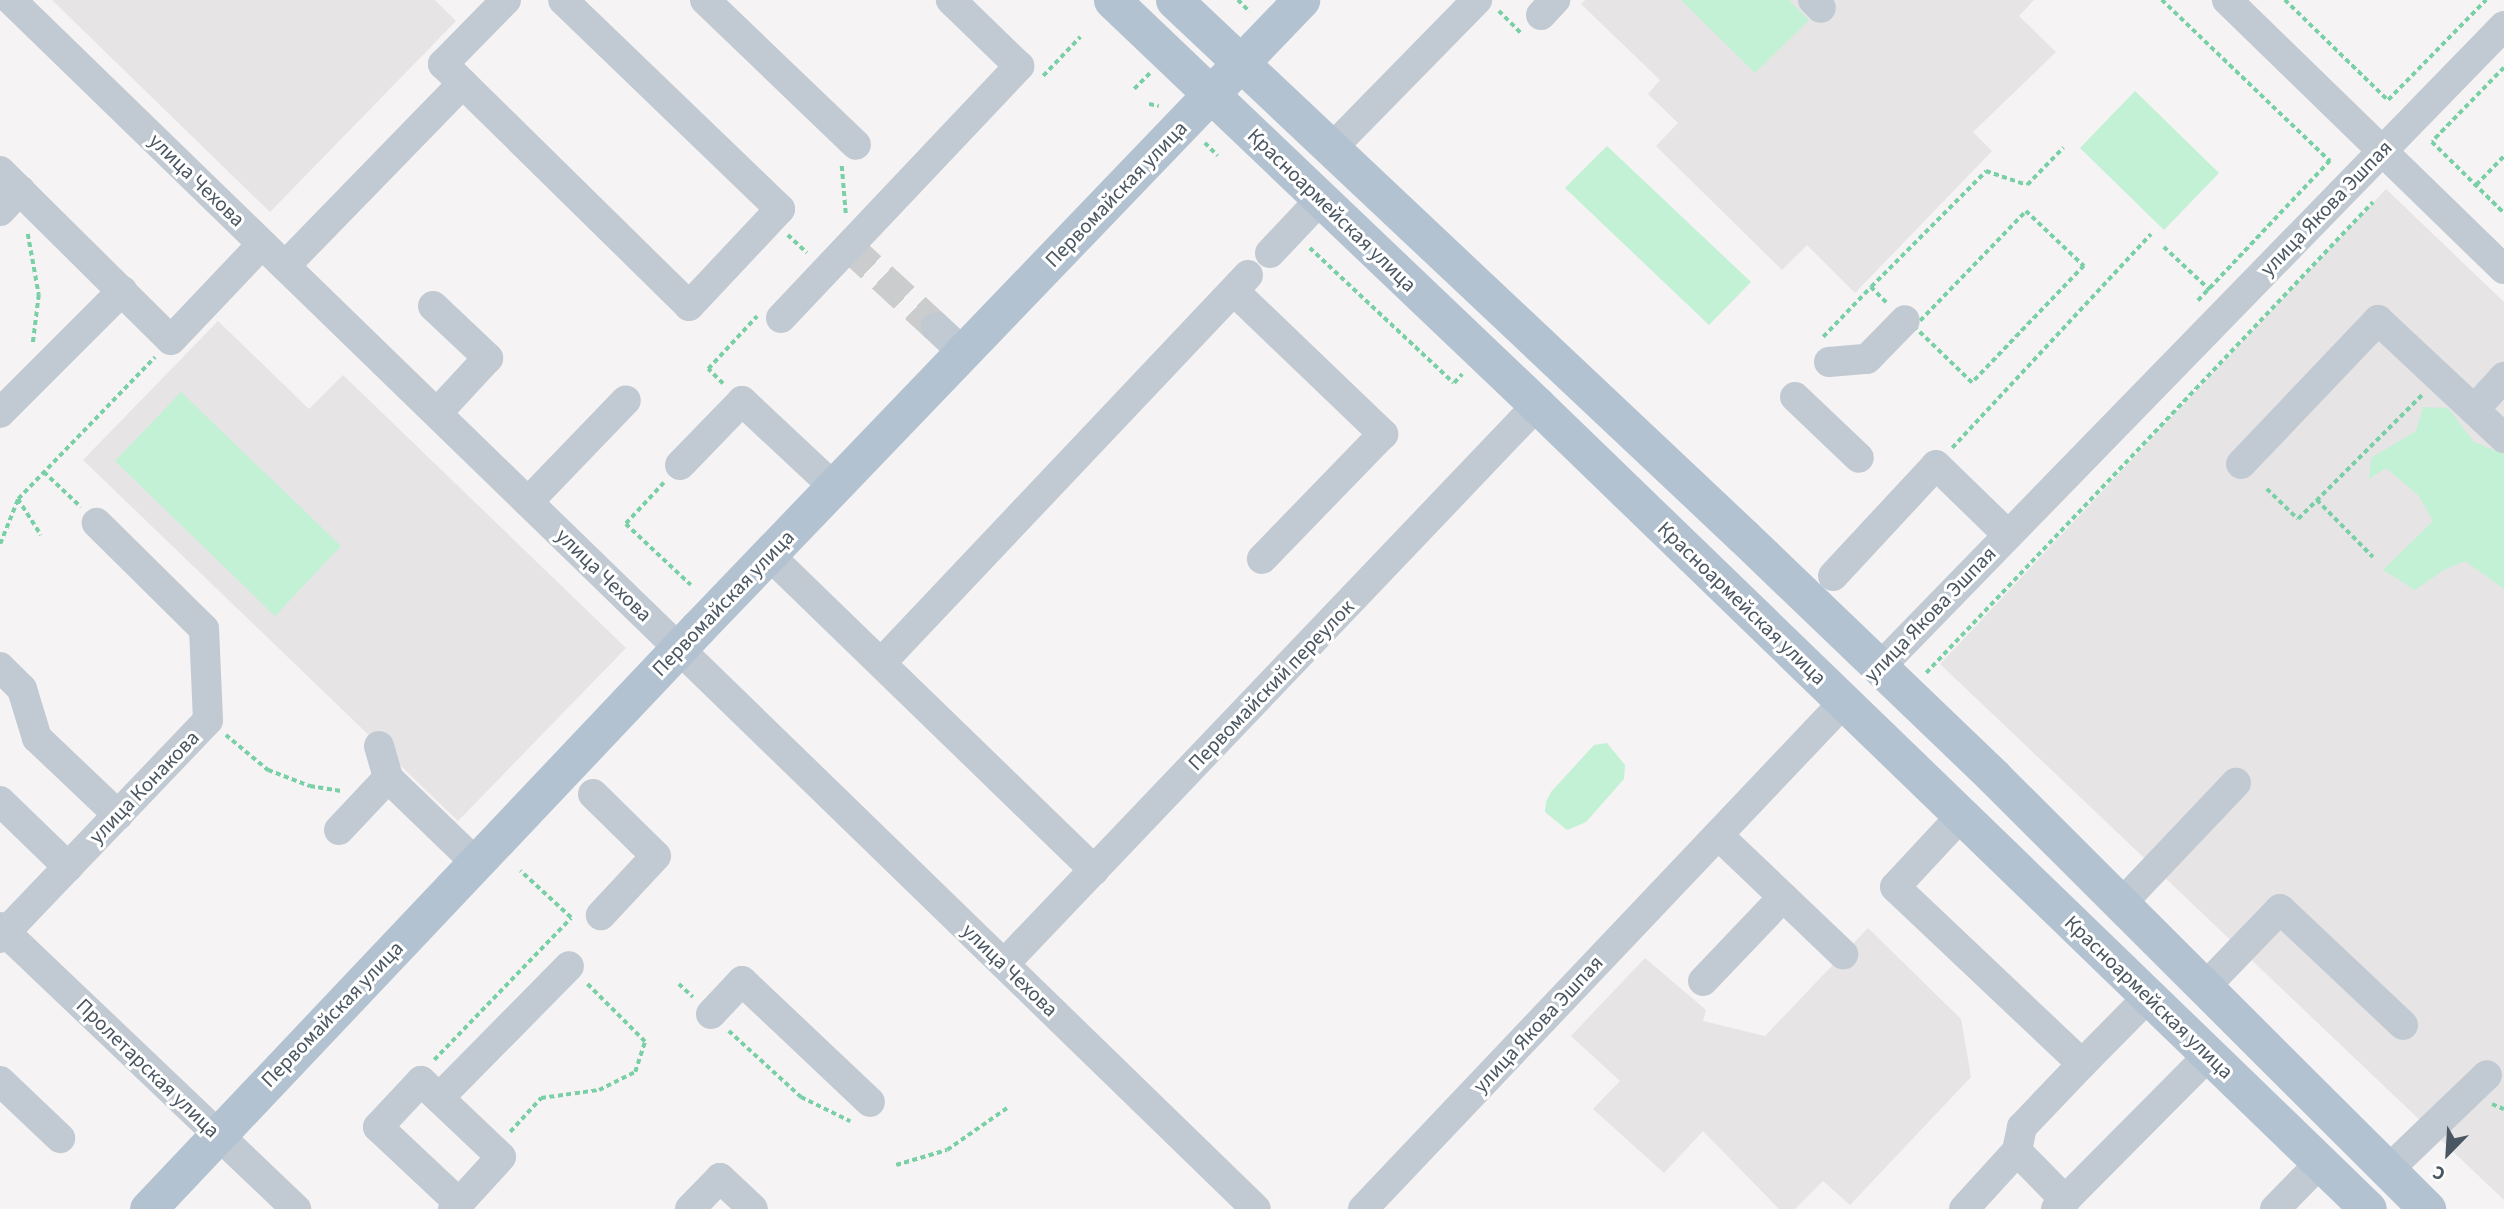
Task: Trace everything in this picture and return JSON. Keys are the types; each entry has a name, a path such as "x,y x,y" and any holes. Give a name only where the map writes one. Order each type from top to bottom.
{"main road":[{"name":"Красноармейская улица","path":"1112,0 1537,405 2368,1209"},
{"name":"Красноармейская улица","path":"1174,0 1743,536 2121,904 2427,1209"},
{"name":"Первомайская улица","path":"148,1209 679,648 1301,0"},
{"name":"улица Якова Эшпая","path":"1844,702 1879,668"}],"street":[{"name":"улица Чехова","path":"11,0 1256,1209"},
{"path":"506,0 443,64 689,306 780,209 563,0"},
{"path":"705,0 847,137"},
{"path":"781,318 1018,66 951,0"},
{"path":"1331,149 1476,0"},
{"path":"2227,0 2504,269"},
{"name":"улица Якова Эшпая","path":"1879,668 2504,26"},
{"path":"285,266 463,83"},
{"path":"7,191 122,291 171,340 262,244"},
{"path":"1270,253 1320,200"},
{"path":"881,663 1241,283 1383,435 1262,559"},
{"path":"0,413 122,291"},
{"path":"433,306 488,358 437,413"},
{"path":"1826,350 1867,359 1905,320"},
{"path":"2241,464 2378,320 2504,438"},
{"path":"936,327 963,352"},
{"path":"2474,410 2504,377"},
{"path":"1795,397 1859,458"},
{"path":"528,502 626,400"},
{"path":"680,465 742,401 834,487"},
{"name":"Первомайский переулок","path":"1004,964 1537,405"},
{"path":"1833,576 1936,465 2008,535"},
{"name":"улица Конакова","path":"2,933 208,720 204,629 97,523"},
{"path":"769,555 1094,870"},
{"path":"0,667 22,689 37,738 118,815"},
{"name":"улица Якова Эшпая","path":"1363,1209 1844,702"},
{"path":"339,830 380,786 379,746"},
{"path":"2121,904 2236,783"},
{"path":"380,786 476,863"},
{"path":"593,794 656,856 601,915"},
{"path":"0,801 68,867"},
{"path":"1962,815 1895,887 2082,1064"},
{"path":"1718,835 1843,954"},
{"path":"1703,981 1783,897"},
{"path":"2204,987 2280,909 2403,1025"},
{"name":"Пролетарская улица","path":"2,933 296,1209"},
{"path":"439,1098 569,966"},
{"path":"711,1014 742,981 860,1111"},
{"path":"1964,1209 2017,1151 2022,1127 2148,996"},
{"path":"2017,1151 2061,1205 2209,1055"},
{"path":"2388,1170 2487,1075"},
{"path":"0,1081 60,1138"},
{"path":"421,1081 501,1157 456,1206 378,1127 421,1081"},
{"path":"2276,1209 2320,1163"},
{"path":"690,1209 720,1178 753,1209"}],"path":[{"path":"1238,0 1254,16"},
{"path":"2162,0 2330,161"},
{"path":"2285,0 2388,100 2486,0"},
{"path":"2504,68 2432,142 2504,213"},
{"path":"1134,89 1151,71"},
{"path":"847,137 849,247"},
{"path":"1204,142 1218,156"},
{"path":"1826,350 1871,287 1986,171 2027,185 2063,148"},
{"path":"2476,185 2504,156"},
{"path":"7,191 39,295 28,385"},
{"path":"1930,669 2373,202"},
{"path":"2026,211 2084,266 1972,383 1914,327 2026,211"},
{"path":"771,219 826,271"},
{"path":"1291,231 1454,383 1464,372"},
{"path":"1936,465 2151,234"},
{"path":"2164,247 2229,308"},
{"path":"1871,287 1905,320"},
{"path":"1386,319 1391,313"},
{"path":"0,544 18,499 171,340"},
{"path":"2267,489 2298,519 2439,377"},
{"path":"680,465 626,524 691,585"},
{"path":"44,472 97,523"},
{"path":"18,499 41,535"},
{"path":"2317,500 2373,557"},
{"path":"208,720 268,770 310,786 380,786"},
{"path":"427,1067 571,918 520,871"},
{"path":"501,1157 512,1126 541,1098 599,1090 635,1072 645,1042 569,966"},
{"path":"679,984 801,1097 860,1111"},
{"path":"896,1165 947,1150 1007,1108"}],"shaded area":[{"path":"52,0 435,0 456,21 270,212"},
{"path":"1585,0 2034,0 2019,16 2056,52 1973,132 1992,151 1855,293 1807,245 1782,270 1656,146 1678,123 1648,94 1660,80 1581,4"},
{"path":"2386,189 2504,302 2504,1200 1940,664"},
{"path":"218,321 309,409 343,375 626,648 458,821 83,460"},
{"path":"1868,928 1961,1019 1971,1077 1850,1205 1823,1181 1795,1209 1779,1209 1703,1131 1664,1173 1593,1109 1620,1081 1571,1036 1645,958 1706,1010 1703,1021 1765,1036"}],"green space":[{"path":"1681,0 1789,0 1809,20 1755,73"},
{"path":"2135,91 2219,173 2164,230 2080,148"},
{"path":"1607,146 1751,282 1709,325 1565,188"},
{"path":"181,392 341,546 275,616 115,461"},
{"path":"2423,407 2448,408 2474,442 2504,454 2504,589 2465,561 2444,570 2415,590 2383,570 2433,521 2419,496 2386,468 2369,479 2371,458 2416,431"},
{"path":"1607,743 1625,765 1624,779 1586,822 1567,830 1545,812 1546,802 1551,792 1594,745"}],"tunnel":[{"path":"849,247 936,327"}]}
